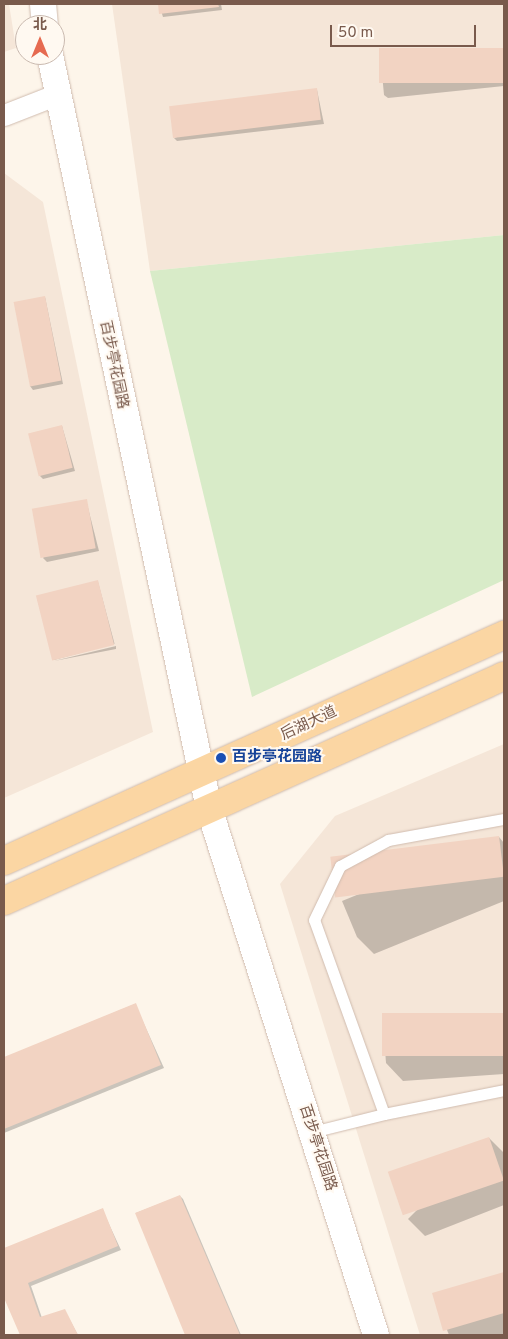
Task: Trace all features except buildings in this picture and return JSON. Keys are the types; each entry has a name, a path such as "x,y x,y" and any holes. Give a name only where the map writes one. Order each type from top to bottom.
{"main road":[{"name":"后湖大道","path":"4,861 504,635"},
{"path":"4,900 504,676"}],"street":[{"name":"百步亭花园路","path":"51,65 55,95 209,808 376,1335"},
{"path":"4,115 55,95"}],"lane":[{"path":"384,1114 314,920 340,866 388,840 504,819"},
{"path":"312,1132 384,1114 504,1090"}],"shaded area":[{"path":"4,4 9,4 15,48 4,52"},
{"path":"112,4 504,4 504,235 150,271"},
{"path":"4,173 43,202 153,732 4,798"},
{"path":"504,744 504,1335 420,1335 280,884 335,816"}],"green space":[{"path":"504,235 504,580 252,697 150,271"}],"place":[{"name":"百步亭花园路","path":"221,758"}]}
